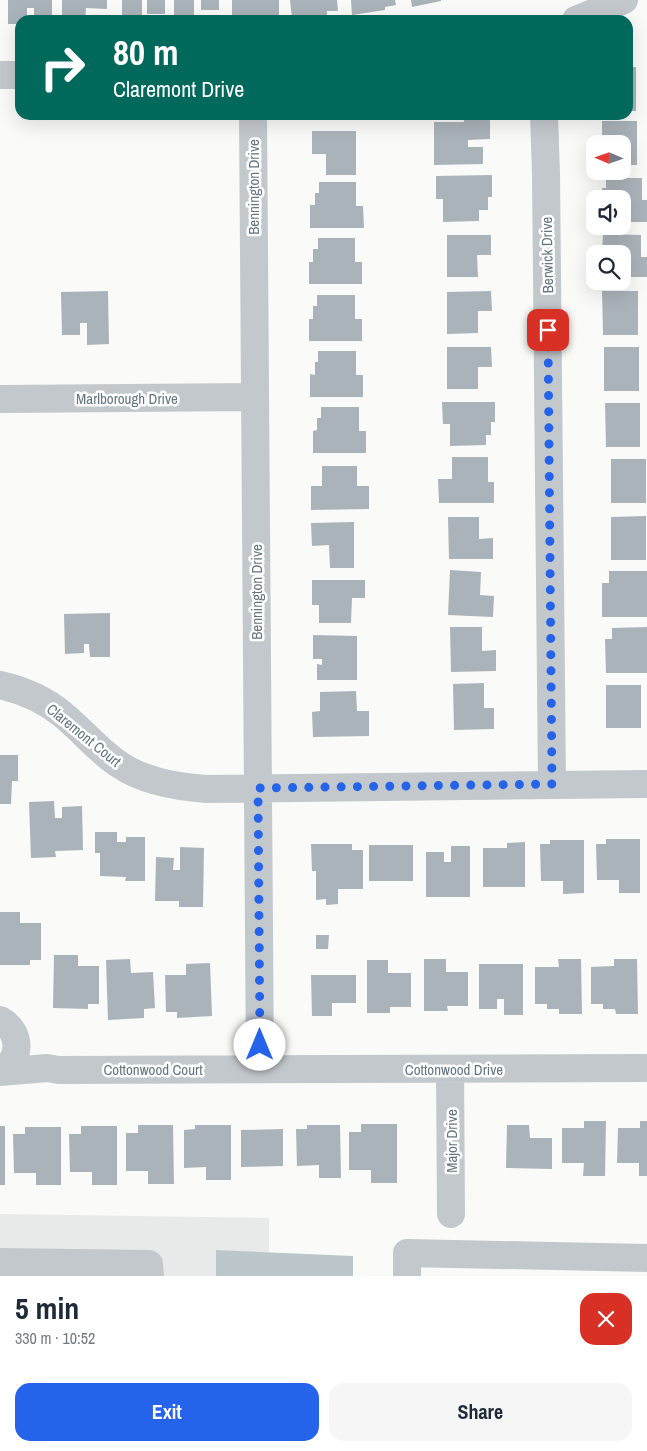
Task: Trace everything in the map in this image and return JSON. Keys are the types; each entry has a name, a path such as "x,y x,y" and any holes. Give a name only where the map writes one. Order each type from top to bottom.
{"street":[{"path":"588,15 624,0"},
{"path":"0,76 15,75"},
{"name":"Bennington Drive","path":"253,120 260,1069"},
{"name":"Berwick Drive","path":"544,120 547,184 552,784"},
{"name":"Marlborough Drive","path":"0,399 255,397"},
{"name":"Claremont Court","path":"0,685 33,696 46,703 62,714 120,766 142,776 182,787 208,789 647,784"},
{"name":"Cottonwood Court","path":"8,1029 24,1049 46,1068"},
{"name":"Cottonwood Court","path":"0,1071 10,1064 17,1048 8,1029"},
{"name":"Cottonwood Court","path":"0,1071 46,1068 60,1070 260,1069"},
{"name":"Cottonwood Drive","path":"260,1069 647,1068"},
{"name":"Major Drive","path":"450,1069 451,1214"},
{"path":"407,1276 407,1253 647,1258"},
{"path":"0,1262 149,1264 150,1276"}],"shaded area":[{"path":"0,1214 269,1218 269,1276 0,1276"},
{"path":"216,1250 353,1256 353,1276 216,1276"}],"building":[{"path":"8,0 52,0 52,15 34,15 34,8 27,8 27,15 15,15 15,24 8,24"},
{"path":"62,0 107,0 107,9 86,8 85,15 62,15"},
{"path":"122,0 142,0 142,15 122,15"},
{"path":"147,0 165,0 165,14 147,14"},
{"path":"174,0 194,0 194,15 174,15"},
{"path":"201,0 219,0 219,10 201,10"},
{"path":"232,0 279,0 279,15 232,15"},
{"path":"290,0 337,0 338,11 327,11 327,15 292,15"},
{"path":"351,0 395,0 396,5 385,7 385,10 352,15"},
{"path":"411,0 441,0 441,1 412,7"},
{"path":"633,67 636,67 636,111 633,111"},
{"path":"464,120 490,120 490,139 468,140 468,147 483,147 483,164 434,165 434,122 464,122"},
{"path":"602,121 637,121 637,165 631,165 631,135 602,135"},
{"path":"312,131 356,131 356,175 326,175 326,154 312,154"},
{"path":"492,175 492,197 488,197 488,210 479,210 479,221 443,222 443,199 436,199 436,176"},
{"path":"642,178 642,200 647,200 647,222 631,222 631,190 602,190 602,188 606,188 606,180"},
{"path":"319,182 356,182 356,206 363,206 364,228 310,228 310,205 315,205 315,193 319,193"},
{"path":"447,235 491,235 491,255 477,255 478,277 447,277"},
{"path":"603,235 641,235 641,257 647,257 647,277 631,277 631,245 602,245"},
{"path":"318,238 355,238 355,262 362,262 362,284 309,284 309,262 313,262 313,249 318,249"},
{"path":"108,291 109,344 87,345 87,323 80,323 80,335 62,335 61,292"},
{"path":"491,291 492,311 478,311 478,333 447,334 447,292"},
{"path":"602,291 638,291 638,335 603,335"},
{"path":"317,295 355,295 355,319 362,319 362,341 309,341 309,319 313,319 313,306 317,306"},
{"path":"447,347 491,347 492,367 478,367 478,389 447,389"},
{"path":"604,347 639,347 639,391 604,391"},
{"path":"318,351 356,351 356,375 363,375 363,397 310,397 310,374 315,375 315,362 318,362"},
{"path":"442,402 495,402 495,422 491,422 491,435 486,435 486,445 450,446 450,424 443,424"},
{"path":"605,403 640,403 640,447 606,447"},
{"path":"321,407 359,407 359,431 366,431 366,453 313,453 313,431 317,430 317,418 321,418"},
{"path":"452,457 488,457 488,482 494,482 494,503 439,503 438,479 452,479"},
{"path":"611,459 646,459 646,503 611,503"},
{"path":"322,466 357,466 357,486 369,486 369,509 311,510 311,486 322,486"},
{"path":"646,516 646,560 611,560 611,517"},
{"path":"448,517 479,517 479,539 493,538 493,559 449,559"},
{"path":"354,522 354,568 330,568 329,545 312,546 311,523"},
{"path":"450,570 481,572 480,595 494,596 493,617 448,615"},
{"path":"609,571 647,571 647,617 602,617 602,583 609,583"},
{"path":"312,580 365,580 365,598 352,598 351,623 319,623 319,605 312,605"},
{"path":"110,613 110,657 90,657 89,644 84,644 84,653 65,654 64,614"},
{"path":"450,627 482,627 482,651 496,650 496,671 451,672"},
{"path":"647,627 647,673 606,673 605,639 612,639 612,628"},
{"path":"313,635 357,636 357,680 317,680 317,664 322,665 322,659 313,659"},
{"path":"484,683 484,708 494,708 494,729 454,730 453,684"},
{"path":"606,685 641,685 641,728 606,728"},
{"path":"356,691 357,711 369,711 369,736 313,737 312,712 320,711 320,692"},
{"path":"0,755 18,755 18,781 12,781 11,804 0,804"},
{"path":"54,801 55,818 62,818 62,807 82,806 83,850 55,851 56,857 31,858 29,802"},
{"path":"95,832 117,832 117,842 126,842 126,837 145,837 145,881 125,881 126,877 100,876 100,853 95,853"},
{"path":"606,839 640,839 640,893 619,893 619,880 597,880 596,844 606,844"},
{"path":"550,840 584,840 584,893 563,894 563,881 541,881 540,844 550,844"},
{"path":"525,842 525,887 483,887 483,848 507,848 507,843"},
{"path":"311,844 352,844 352,850 363,850 363,889 338,889 338,904 326,905 326,899 316,900 316,871 312,871"},
{"path":"369,845 413,845 413,881 369,881"},
{"path":"451,846 470,846 470,897 426,897 426,852 444,852 444,862 451,862"},
{"path":"180,847 204,848 203,907 179,907 179,901 155,901 156,857 174,858 173,870 180,870"},
{"path":"0,912 20,912 20,923 41,923 41,960 30,960 30,965 0,965"},
{"path":"316,935 329,935 328,949 316,949"},
{"path":"54,955 78,955 78,966 99,966 99,1004 88,1004 88,1009 53,1008"},
{"path":"130,959 131,973 153,972 155,1008 144,1009 144,1018 108,1020 106,960"},
{"path":"424,959 446,959 446,972 468,972 468,1006 447,1006 448,1011 424,1011"},
{"path":"558,959 581,959 582,1014 559,1014 559,1009 547,1009 547,1004 535,1004 535,967 559,967"},
{"path":"614,959 637,959 638,1014 616,1014 615,1009 603,1009 603,1004 591,1004 591,967 614,966"},
{"path":"367,960 388,960 388,973 411,973 411,1007 390,1007 390,1013 367,1013"},
{"path":"210,963 212,1016 177,1018 177,1012 166,1012 165,975 186,975 186,964"},
{"path":"479,964 523,964 523,1015 504,1015 504,999 497,999 497,1009 479,1009"},
{"path":"311,975 356,975 356,1003 332,1003 332,1016 312,1016"},
{"path":"584,1121 606,1121 605,1176 583,1176 584,1163 562,1163 562,1128 584,1128"},
{"path":"640,1121 647,1121 647,1176 639,1176 639,1163 617,1163 618,1128 640,1128"},
{"path":"361,1124 397,1124 397,1183 371,1183 371,1170 349,1170 349,1132 361,1132"},
{"path":"138,1125 173,1125 174,1184 148,1184 148,1171 126,1171 126,1133 138,1133"},
{"path":"195,1125 231,1125 231,1180 206,1180 206,1167 184,1168 184,1130 195,1129"},
{"path":"307,1125 340,1125 341,1178 319,1178 319,1165 297,1166 296,1129 307,1129"},
{"path":"507,1125 529,1125 530,1138 552,1138 552,1169 506,1168"},
{"path":"0,1126 5,1126 5,1185 0,1185"},
{"path":"81,1126 117,1126 117,1185 92,1185 92,1172 70,1172 69,1134 81,1134"},
{"path":"25,1127 61,1127 61,1185 36,1185 36,1173 14,1173 13,1134 25,1134"},
{"path":"283,1129 283,1166 241,1167 241,1130"}],"route":[{"path":"260,1045 258,788 552,784 548,330"}]}
